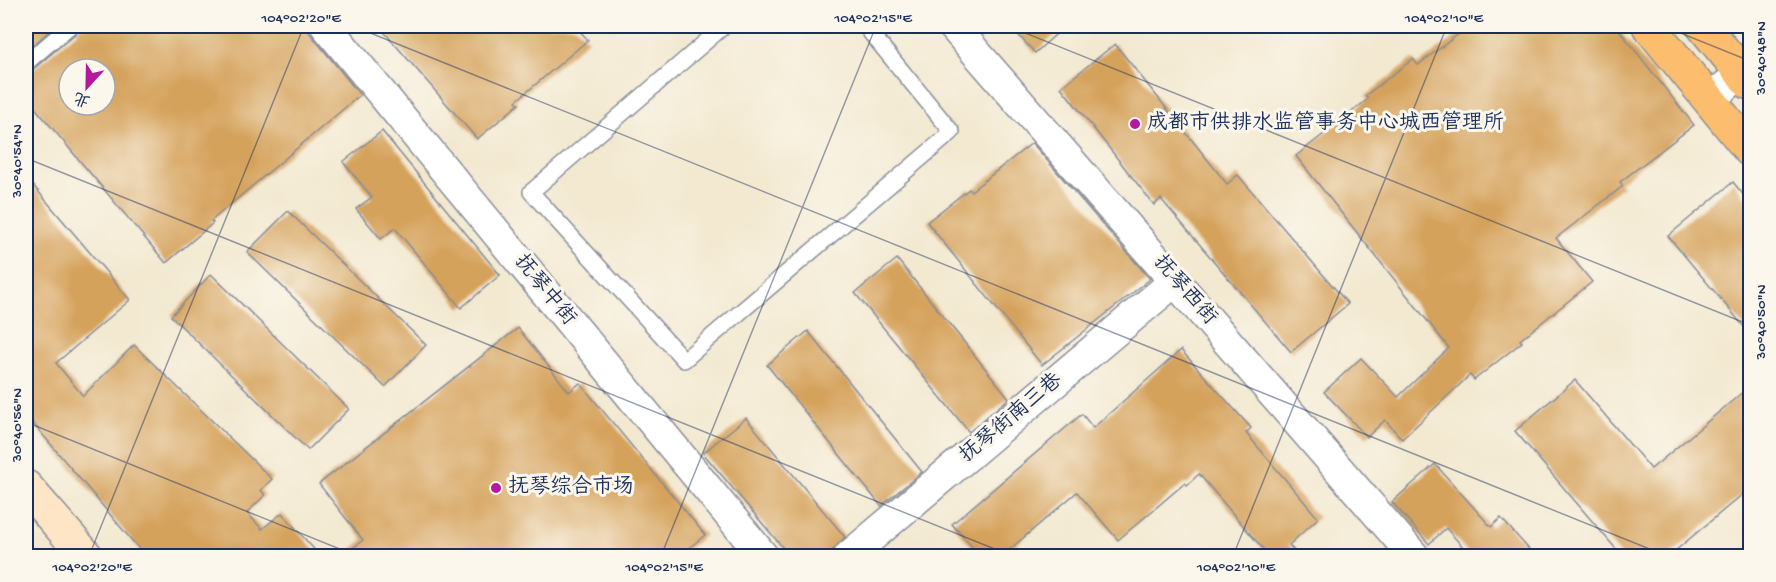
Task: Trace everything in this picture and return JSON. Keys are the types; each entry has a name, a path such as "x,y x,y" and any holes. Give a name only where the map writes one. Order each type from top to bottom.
{"main road":[{"path":"1649,26 1750,150"},
{"path":"1703,26 1741,78"}],"street":[{"name":"抚琴中街","path":"326,26 763,556"},
{"name":"抚琴西街","path":"953,26 1414,556"},
{"name":"抚琴街南三巷","path":"849,556 1175,281"},
{"path":"26,487 86,556"}],"lane":[{"path":"26,63 70,26"},
{"path":"724,26 531,192 684,360 952,132 865,26"}],"building":[{"path":"26,26 55,26 26,51"},
{"path":"80,26 304,26 360,95 211,221 213,223 166,263 26,97 26,72 32,70 76,33"},
{"path":"379,26 575,26 588,40 516,101 519,104 477,139"},
{"path":"1010,26 1065,26 1035,53"},
{"path":"1469,26 1616,26 1694,125 1620,182 1623,186 1556,238 1592,282 1474,380 1470,375 1402,439 1385,420 1367,437 1324,392 1361,358 1398,397 1449,348 1296,156 1368,99 1365,96 1413,59 1418,65"},
{"path":"1115,44 1227,184 1238,175 1348,304 1291,352 1161,199 1154,205 1061,87"},
{"path":"382,131 500,275 461,308 395,228 381,239 356,209 372,197 343,162"},
{"path":"1032,143 1150,279 1042,365 927,222"},
{"path":"26,177 130,300 56,363 83,396 134,345 272,479 261,490 265,495 247,513 262,529 282,513 320,556 145,556 26,415"},
{"path":"1733,182 1750,203 1750,334 1668,236"},
{"path":"288,211 426,345 385,387 247,252"},
{"path":"897,259 1009,398 969,432 855,293"},
{"path":"211,274 349,409 308,450 171,316"},
{"path":"518,328 569,392 580,383 705,535 679,556 343,556 363,540 319,484"},
{"path":"808,331 922,472 881,506 767,365"},
{"path":"1181,350 1251,428 1246,433 1318,518 1289,545 1299,556 1269,556 1199,474 1187,485 1185,483 1118,540 1077,492 1002,556 980,556 952,524 1082,414 1093,428"},
{"path":"1575,380 1651,469 1750,386 1750,488 1669,556 1622,556 1515,431"},
{"path":"746,418 845,537 833,550 832,556 790,556 703,453"},
{"path":"1435,464 1491,527 1501,518 1535,556 1471,556 1446,528 1429,544 1392,502"}],"place":[{"name":"成都市供排水监管事务中心城西管理所","path":"1135,124"},
{"name":"抚琴综合市场","path":"496,488"}]}
